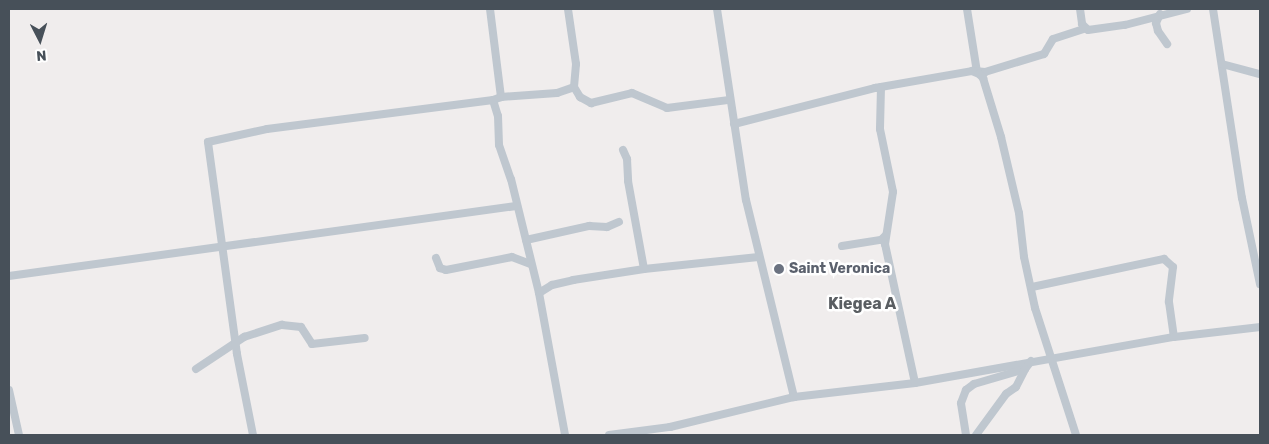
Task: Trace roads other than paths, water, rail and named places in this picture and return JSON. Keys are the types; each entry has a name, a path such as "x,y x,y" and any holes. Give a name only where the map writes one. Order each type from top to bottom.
{"street":[{"path":"490,9 501,97"},
{"path":"568,9 576,64 574,87 580,97 591,103 632,93 667,108 730,100"},
{"path":"717,9 730,100 758,257 794,397"},
{"path":"967,9 974,71 983,78 1001,136 1041,331 1052,358 1076,435"},
{"path":"1080,9 1084,28"},
{"path":"734,124 880,87 974,71 986,72 1044,54 1053,39 1084,28 1107,29 1160,14 1187,9"},
{"path":"1213,9 1242,198 1260,284"},
{"path":"1160,14 1156,24 1167,44"},
{"path":"1222,64 1260,74"},
{"path":"253,435 236,342 224,246 206,146 213,139 267,129 493,100 501,97 557,93 574,87"},
{"path":"880,87 880,129 892,192 885,236 889,273 915,383"},
{"path":"493,100 498,116 499,145 539,293 565,435"},
{"path":"623,150 627,159 629,188 644,269"},
{"path":"9,276 516,206"},
{"path":"526,240 589,226 607,228 619,222"},
{"path":"842,246 881,240 885,236"},
{"path":"436,258 440,268 446,270 512,257 530,264"},
{"path":"539,293 552,285 573,280 644,269 758,257"},
{"path":"1032,287 1164,259 1172,267 1169,302 1174,337"},
{"path":"196,369 236,342 282,325 301,327 312,344 365,338"},
{"path":"609,435 670,428 794,397 915,383 1174,337 1260,327"},
{"path":"976,435 1006,394 1016,387 1025,369 1031,362"},
{"path":"966,435 961,395 974,384 1025,369"},
{"path":"9,390 19,435"}],"place":[{"name":"Saint Veronica","path":"779,269"}],"district":[{"name":"Kiegea A","path":"862,304"}]}
